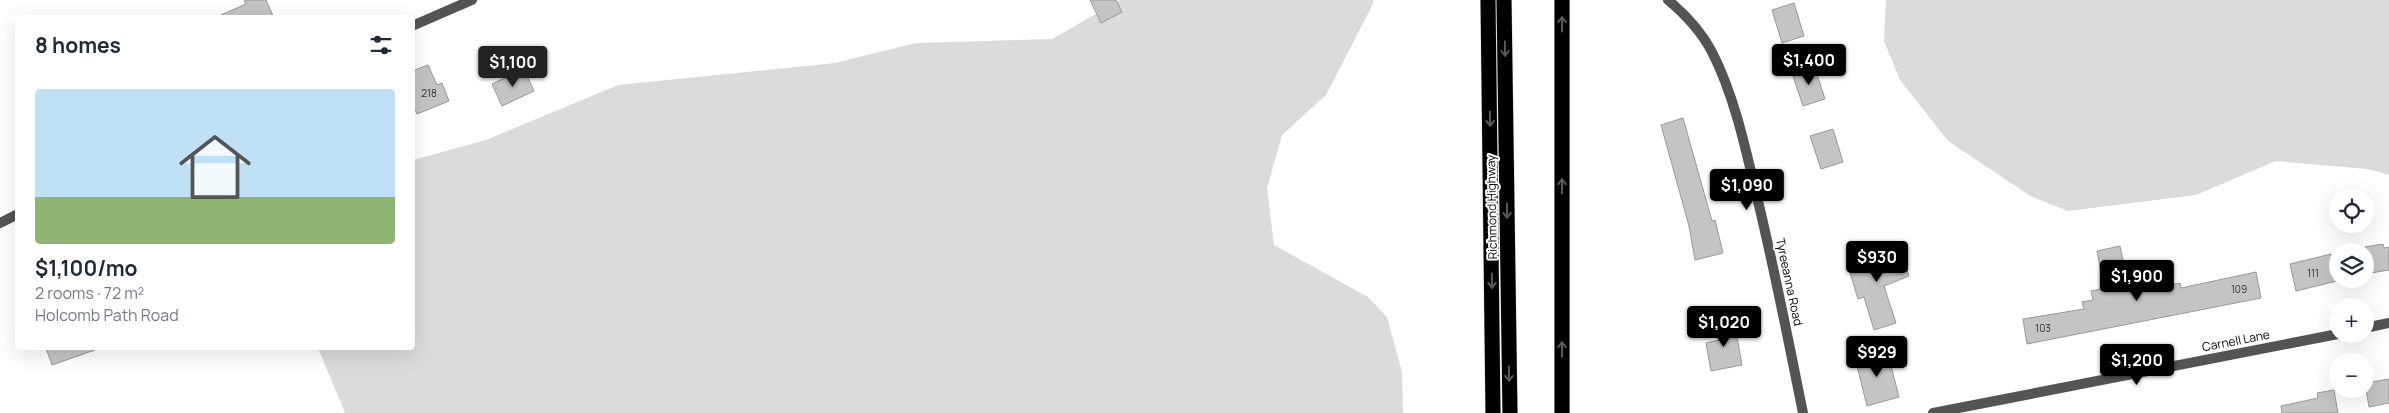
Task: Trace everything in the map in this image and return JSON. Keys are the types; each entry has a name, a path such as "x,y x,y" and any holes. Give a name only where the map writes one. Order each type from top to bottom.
{"highway":[{"path":"1488,0 1494,413"},
{"name":"Richmond Highway","path":"1504,0 1510,413"},
{"path":"1562,0 1562,413"}],"street":[{"path":"415,25 472,0"},
{"name":"Tyreeanna Road","path":"1668,0 1680,5 1712,52 1734,112 1774,266 1803,413"},
{"path":"0,223 15,216"},
{"path":"2374,326 2389,323"},
{"name":"Carnell Lane","path":"1933,413 2329,336"}],"shaded area":[{"path":"1120,0 1373,0 1373,4 1326,95 1282,135 1267,188 1274,245 1368,297 1387,317 1402,372 1403,413 345,413 319,350 415,350 415,159 486,140 618,85 835,63 916,43 1052,39"},
{"path":"1886,0 2389,0 2389,175 2367,169 2276,161 2196,195 2068,211 2030,196 1948,141 1900,80 1884,41"}],"building":[{"path":"244,0 266,0 273,15 221,15 246,4"},
{"path":"1090,0 1116,0 1122,12 1101,23"},
{"path":"1794,3 1804,36 1782,43 1772,10"},
{"path":"428,65 437,85 442,83 449,101 417,114 415,110 415,70"},
{"path":"1814,65 1825,99 1803,106 1792,73"},
{"path":"524,69 534,91 502,106 492,84"},
{"path":"1683,118 1712,221 1715,220 1723,253 1695,260 1689,226 1661,125"},
{"path":"1833,129 1843,162 1821,169 1810,136"},
{"path":"2383,244 2384,248 2389,247 2389,270 2374,272 2374,246"},
{"path":"2120,246 2130,294 2180,283 2181,288 2256,272 2261,298 2027,344 2023,319 2084,309 2082,302 2093,300 2091,291 2104,288 2097,251"},
{"path":"1882,249 1883,251 1890,249 1893,257 1902,254 1909,276 1884,286 1896,323 1874,330 1864,297 1858,299 1847,263 1854,261 1853,258"},
{"path":"2329,254 2329,283 2296,291 2290,264"},
{"path":"1731,320 1734,338 1737,337 1742,365 1711,371 1706,343 1719,340 1715,323"},
{"path":"47,350 95,350 52,365"},
{"path":"1887,350 1899,397 1867,406 1855,358"},
{"path":"2389,379 2389,403 2369,407 2368,398 2374,398 2374,382"},
{"path":"2329,391 2329,398 2335,398 2338,413 2282,413 2281,406 2318,398 2317,393"}]}
